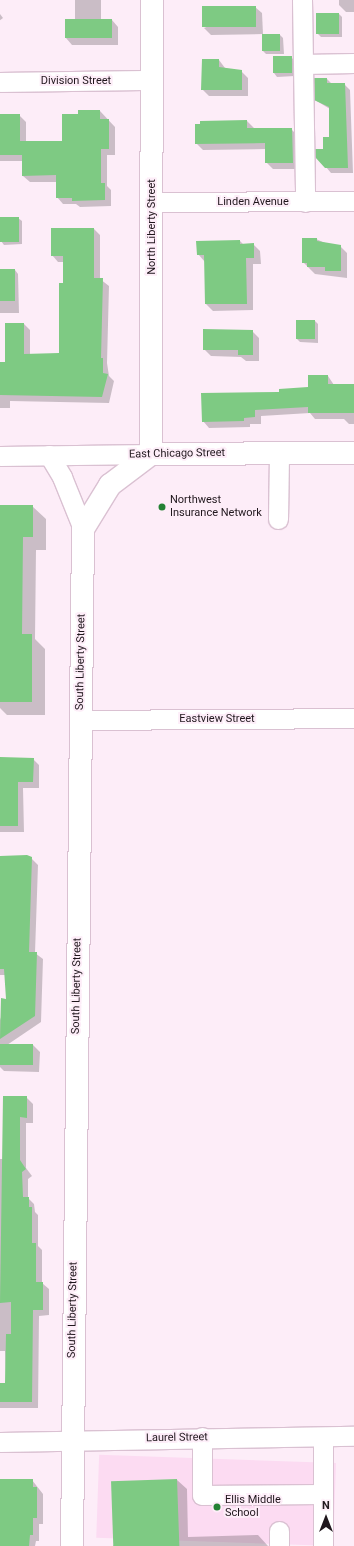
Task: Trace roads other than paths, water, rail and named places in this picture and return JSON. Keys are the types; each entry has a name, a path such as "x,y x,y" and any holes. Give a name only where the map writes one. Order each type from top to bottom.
{"main road":[{"name":"North Liberty Street","path":"152,0 152,454"},
{"name":"East Chicago Street","path":"152,454 354,453"},
{"path":"83,529 110,485 152,454"},
{"name":"South Liberty Street","path":"72,1546 83,529"}],"street":[{"path":"302,0 305,202"},
{"path":"303,64 354,63"},
{"name":"Division Street","path":"0,82 152,80"},
{"name":"Linden Avenue","path":"153,202 354,201"},
{"path":"278,519 279,453"},
{"name":"East Chicago Street","path":"0,456 152,454"},
{"path":"49,455 62,476 83,529"},
{"name":"Eastview Street","path":"80,720 354,718"},
{"name":"Laurel Street","path":"0,1442 202,1437 354,1436"},
{"path":"202,1437 202,1495 322,1494"},
{"path":"323,1437 323,1546"}],"place":[{"name":"Northwest Insurance Network","path":"162,507"},
{"name":"Ellis Middle School","path":"217,1507"}]}
